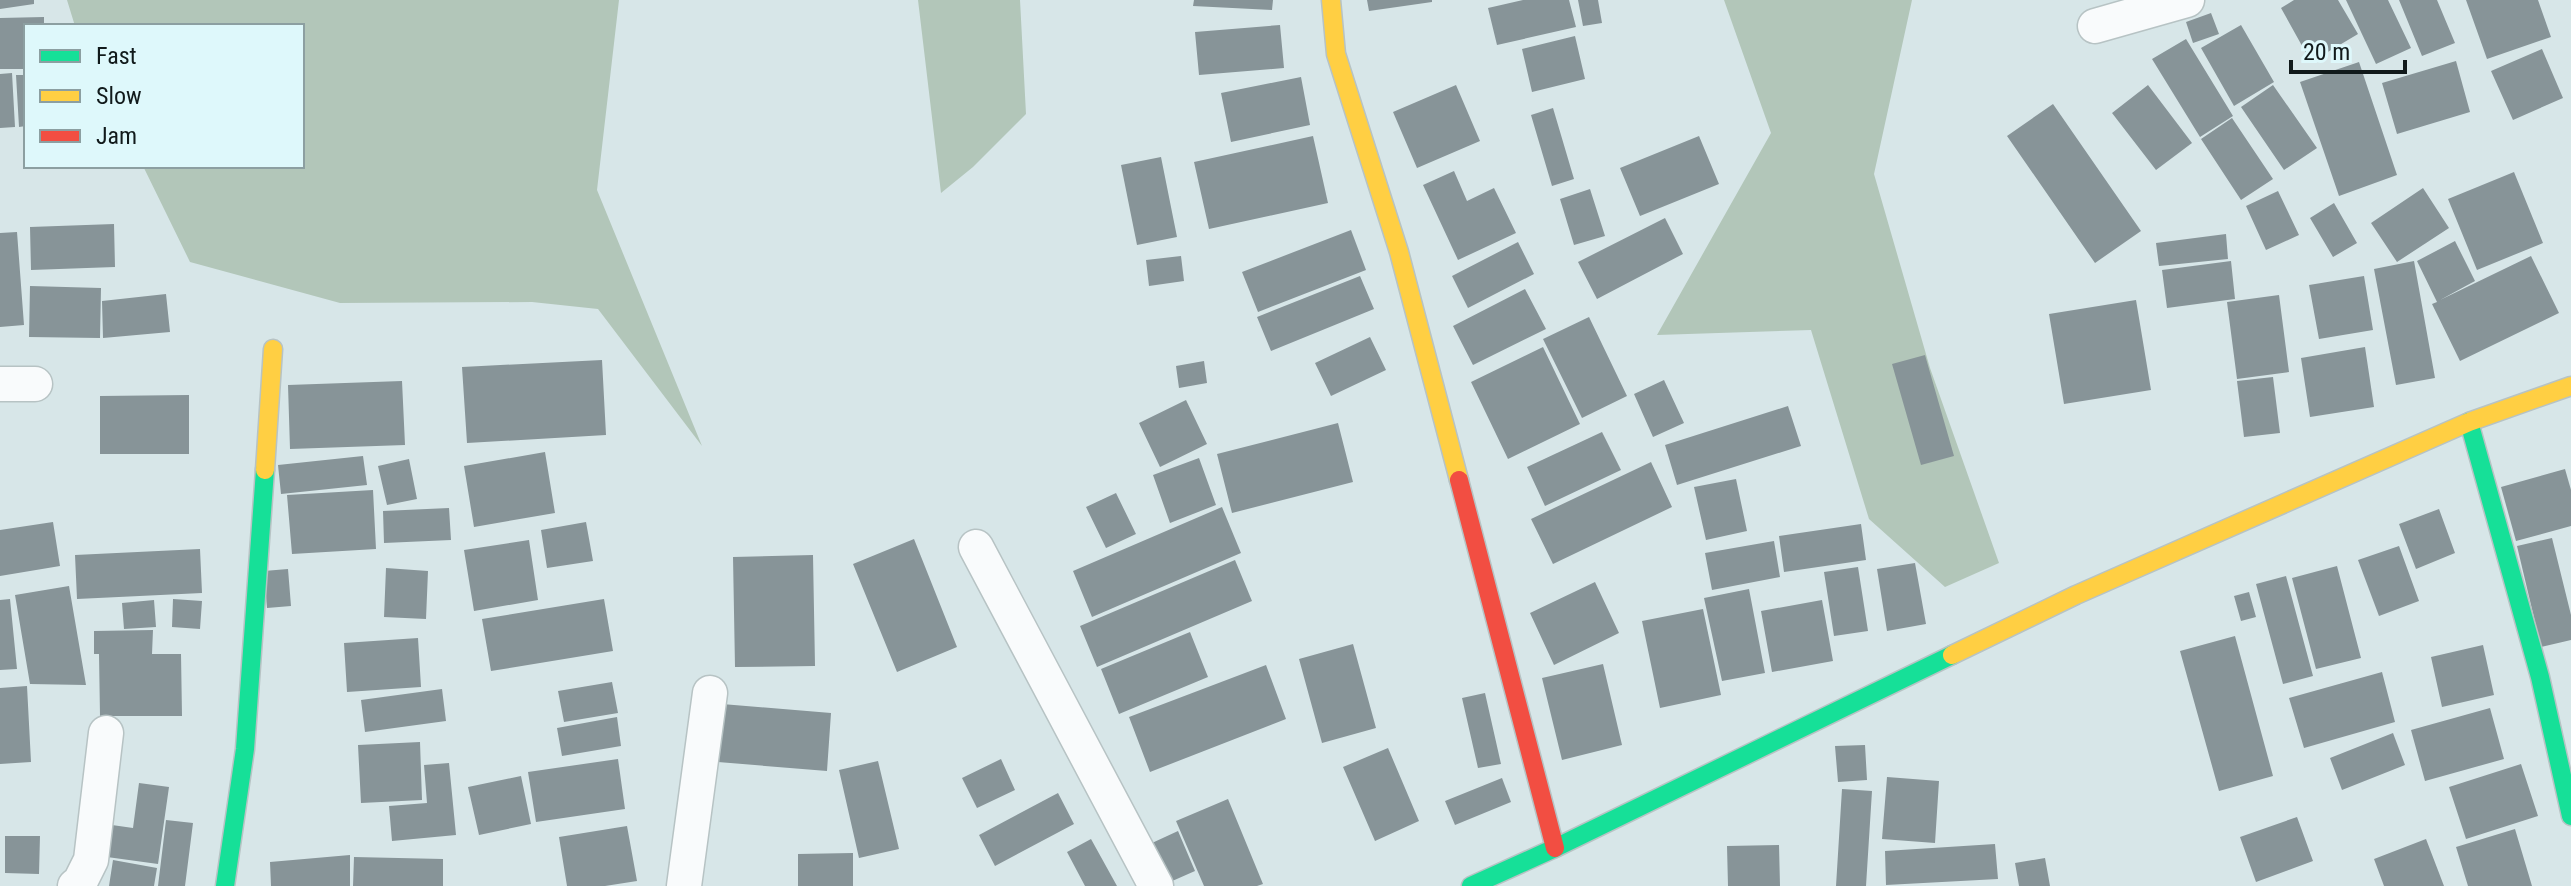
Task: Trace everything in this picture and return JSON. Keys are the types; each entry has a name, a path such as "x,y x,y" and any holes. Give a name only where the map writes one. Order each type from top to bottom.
{"street":[{"path":"1331,0 1336,54 1399,252 1555,848"},
{"path":"2095,26 2187,0"},
{"path":"225,886 245,749 273,349"},
{"path":"0,384 35,384"},
{"path":"1471,886 2076,595 2469,422 2571,386"},
{"path":"2469,422 2540,677 2571,816"},
{"path":"976,547 1156,886"},
{"path":"684,886 710,693"},
{"path":"75,886 91,860 106,733"}],"green space":[{"path":"67,0 619,0 597,190 702,446 598,309 532,302 340,303 190,262 144,168 304,168 304,24 74,24"},
{"path":"918,0 1020,0 1026,114 973,167 941,193"},
{"path":"1724,0 1912,0 1874,174 1930,368 1999,563 1945,587 1869,519 1811,330 1657,335 1771,133"}],"building":[{"path":"0,0 34,0 34,4 0,9"},
{"path":"1194,0 1273,0 1272,10 1193,6"},
{"path":"1367,0 1432,0 1432,2 1369,11"},
{"path":"1523,0 1569,0 1576,27 1497,45 1488,8"},
{"path":"1578,0 1598,0 1602,23 1583,26"},
{"path":"2294,0 2338,0 2358,34 2311,62 2281,8"},
{"path":"2346,0 2388,0 2411,48 2376,64"},
{"path":"2399,0 2437,0 2455,43 2422,56"},
{"path":"2466,0 2538,0 2551,37 2487,59"},
{"path":"2211,13 2219,34 2193,43 2186,22"},
{"path":"44,17 44,24 24,24 24,69 0,69 0,18"},
{"path":"1280,25 1284,68 1199,75 1195,32"},
{"path":"2241,25 2274,82 2234,106 2201,48"},
{"path":"1575,36 1585,79 1532,92 1522,49"},
{"path":"2186,39 2233,116 2200,137 2152,59"},
{"path":"2542,49 2563,98 2513,120 2491,71"},
{"path":"2456,61 2470,112 2397,134 2382,83"},
{"path":"2359,62 2397,175 2339,196 2300,82"},
{"path":"12,73 15,127 0,128 0,74"},
{"path":"16,75 24,75 24,126 19,127"},
{"path":"1301,77 1310,125 1231,142 1221,93"},
{"path":"1456,85 1480,141 1417,168 1393,112"},
{"path":"2148,85 2192,143 2156,170 2112,113"},
{"path":"2273,85 2317,148 2284,170 2241,107"},
{"path":"2053,104 2141,231 2095,263 2007,136"},
{"path":"1553,108 1574,179 1552,186 1531,115"},
{"path":"2232,118 2273,179 2241,200 2201,139"},
{"path":"1313,136 1328,203 1209,229 1194,162"},
{"path":"1699,136 1719,184 1640,216 1620,168"},
{"path":"1161,157 1177,237 1137,245 1121,165"},
{"path":"1454,171 1467,201 1494,188 1516,233 1458,260 1423,185"},
{"path":"2514,172 2543,243 2477,270 2448,199"},
{"path":"2423,188 2449,228 2397,262 2371,223"},
{"path":"1590,189 1605,236 1574,245 1560,199"},
{"path":"2278,191 2299,235 2266,250 2246,206"},
{"path":"2334,203 2357,243 2333,257 2310,218"},
{"path":"1665,218 1683,254 1597,299 1578,262"},
{"path":"114,224 115,267 31,270 30,227"},
{"path":"1351,230 1366,270 1258,312 1242,272"},
{"path":"17,232 24,325 0,327 0,233"},
{"path":"2226,234 2228,259 2159,266 2156,243"},
{"path":"2455,241 2475,281 2440,300 2531,256 2559,313 2460,361 2432,304 2437,302 2417,261"},
{"path":"1518,242 1534,274 1468,308 1452,276"},
{"path":"1181,256 1184,281 1149,286 1146,260"},
{"path":"2231,261 2235,299 2167,308 2162,270"},
{"path":"2414,261 2435,378 2396,385 2374,269"},
{"path":"1360,276 1374,309 1271,351 1257,317"},
{"path":"2364,276 2373,330 2319,339 2309,285"},
{"path":"30,286 101,288 100,338 29,337"},
{"path":"1525,289 1546,329 1473,365 1453,326"},
{"path":"166,294 170,332 103,338 102,301"},
{"path":"2279,295 2289,372 2237,379 2227,302"},
{"path":"2136,300 2151,390 2064,404 2049,314"},
{"path":"1589,317 1627,396 1582,418 1543,339"},
{"path":"1370,337 1386,370 1331,396 1315,363"},
{"path":"1543,347 1580,424 1508,459 1471,382"},
{"path":"2365,347 2374,407 2310,417 2301,358"},
{"path":"1925,355 1954,456 1921,465 1892,364"},
{"path":"602,360 606,435 467,443 462,367"},
{"path":"1204,361 1207,383 1179,388 1176,366"},
{"path":"2273,377 2280,433 2244,437 2237,381"},
{"path":"1664,380 1684,423 1653,437 1634,394"},
{"path":"402,381 405,445 290,449 288,385"},
{"path":"189,395 189,454 100,454 100,396"},
{"path":"1186,400 1207,444 1160,467 1139,423"},
{"path":"1788,406 1801,446 1677,485 1665,445"},
{"path":"1338,423 1353,482 1232,513 1217,454"},
{"path":"1602,432 1621,470 1545,506 1527,467"},
{"path":"545,452 555,513 474,527 464,466"},
{"path":"363,456 367,485 281,494 278,465"},
{"path":"1199,458 1216,505 1170,523 1153,475"},
{"path":"409,459 417,499 387,505 378,466"},
{"path":"1651,462 1672,507 1553,564 1531,519"},
{"path":"2565,469 2571,490 2571,526 2516,541 2501,487"},
{"path":"1736,479 1747,531 1706,540 1694,487"},
{"path":"373,490 376,549 292,554 287,495"},
{"path":"1116,493 1136,534 1106,548 1086,507"},
{"path":"1222,507 1241,553 1092,617 1073,571"},
{"path":"449,508 451,540 384,543 383,511"},
{"path":"2439,509 2455,553 2416,569 2399,524"},
{"path":"53,522 60,566 0,576 0,530"},
{"path":"586,522 593,561 547,568 541,530"},
{"path":"1861,524 1866,560 1784,572 1779,536"},
{"path":"2552,538 2571,615 2571,640 2541,647 2517,546"},
{"path":"914,539 957,647 897,672 853,564"},
{"path":"529,540 538,600 474,611 464,550"},
{"path":"1774,541 1780,577 1712,590 1705,553"},
{"path":"2399,546 2419,601 2379,616 2358,560"},
{"path":"200,549 202,593 77,599 75,555"},
{"path":"813,555 815,666 735,667 733,557"},
{"path":"1235,560 1252,601 1097,667 1080,626"},
{"path":"1915,563 1926,624 1887,631 1877,569"},
{"path":"2337,566 2361,658 2316,669 2292,578"},
{"path":"1858,567 1868,631 1834,636 1824,572"},
{"path":"386,568 428,571 426,619 384,617"},
{"path":"288,569 291,606 267,608 264,571"},
{"path":"2286,576 2313,676 2283,684 2256,584"},
{"path":"1595,582 1619,633 1554,665 1530,613"},
{"path":"69,586 86,685 30,684 15,595"},
{"path":"1749,589 1765,673 1722,681 1704,598"},
{"path":"2249,592 2256,617 2241,621 2234,596"},
{"path":"10,599 17,669 0,670 0,600"},
{"path":"173,599 202,601 200,629 172,627"},
{"path":"604,599 613,651 491,671 482,619"},
{"path":"154,600 156,627 124,629 122,603"},
{"path":"1822,600 1833,661 1772,672 1761,611"},
{"path":"1703,609 1721,695 1660,708 1642,621"},
{"path":"153,630 152,654 181,654 182,716 100,716 99,654 94,654 94,631"},
{"path":"1190,632 1208,677 1119,714 1101,669"},
{"path":"2235,636 2273,776 2219,791 2180,651"},
{"path":"418,638 421,687 347,692 344,643"},
{"path":"1353,644 1376,728 1322,743 1299,659"},
{"path":"2483,645 2494,695 2442,707 2431,657"},
{"path":"1603,664 1622,745 1562,760 1542,678"},
{"path":"1266,665 1286,719 1150,772 1129,717"},
{"path":"2382,672 2395,722 2304,748 2289,698"},
{"path":"612,682 618,713 564,722 558,691"},
{"path":"27,686 31,762 0,764 0,688"},
{"path":"442,689 446,721 365,732 361,700"},
{"path":"1485,693 1501,764 1478,768 1462,698"},
{"path":"722,704 831,713 827,771 718,762"},
{"path":"2490,708 2504,759 2425,781 2411,730"},
{"path":"617,717 621,746 562,756 557,728"},
{"path":"2393,733 2405,765 2342,790 2330,758"},
{"path":"420,742 422,800 361,803 358,745"},
{"path":"1865,745 1867,780 1838,782 1835,746"},
{"path":"1388,748 1419,821 1375,841 1343,767"},
{"path":"618,759 625,809 536,822 528,772"},
{"path":"1001,759 1015,790 977,808 962,778"},
{"path":"878,761 899,849 859,858 839,770"},
{"path":"449,763 456,835 392,841 389,806 427,803 424,765"},
{"path":"2521,764 2538,816 2466,839 2449,787"},
{"path":"521,776 531,824 479,835 468,787"},
{"path":"1887,777 1939,781 1935,843 1882,839"},
{"path":"1502,778 1511,802 1455,825 1445,801"},
{"path":"139,783 169,787 158,864 107,857 112,825 133,828"},
{"path":"1842,789 1872,791 1866,886 1836,886"},
{"path":"1058,793 1074,824 995,866 979,835"},
{"path":"1228,799 1263,884 1204,886 1176,821"},
{"path":"2297,817 2313,861 2256,882 2240,837"},
{"path":"166,820 193,823 185,886 158,886"},
{"path":"627,826 637,881 605,886 567,886 559,837"},
{"path":"2515,829 2532,886 2468,886 2456,847"},
{"path":"1178,831 1195,871 1170,882 1152,843"},
{"path":"5,836 40,836 39,874 5,873"},
{"path":"1091,839 1117,886 1085,886 1067,852"},
{"path":"2426,839 2444,886 2384,886 2374,859"},
{"path":"1995,844 1998,879 1886,885 1885,851"},
{"path":"1779,845 1780,886 1728,886 1727,846"},
{"path":"853,853 853,886 798,886 798,854"},
{"path":"350,855 350,886 271,886 270,862"},
{"path":"354,857 443,859 443,886 353,886"},
{"path":"2045,858 2050,886 2019,886 2015,863"},
{"path":"113,860 157,868 154,886 109,886"}],"traffic: fast":[{"path":"2469,422 2540,677 2571,816"},
{"path":"225,886 245,749 265,470"},
{"path":"1471,886 1952,655"}],"traffic: slow":[{"path":"1331,0 1336,54 1399,252 1459,480"},
{"path":"265,470 273,349"},
{"path":"1952,655 2076,595 2469,422 2571,386"}],"traffic: jam":[{"path":"1459,480 1555,848"}]}
